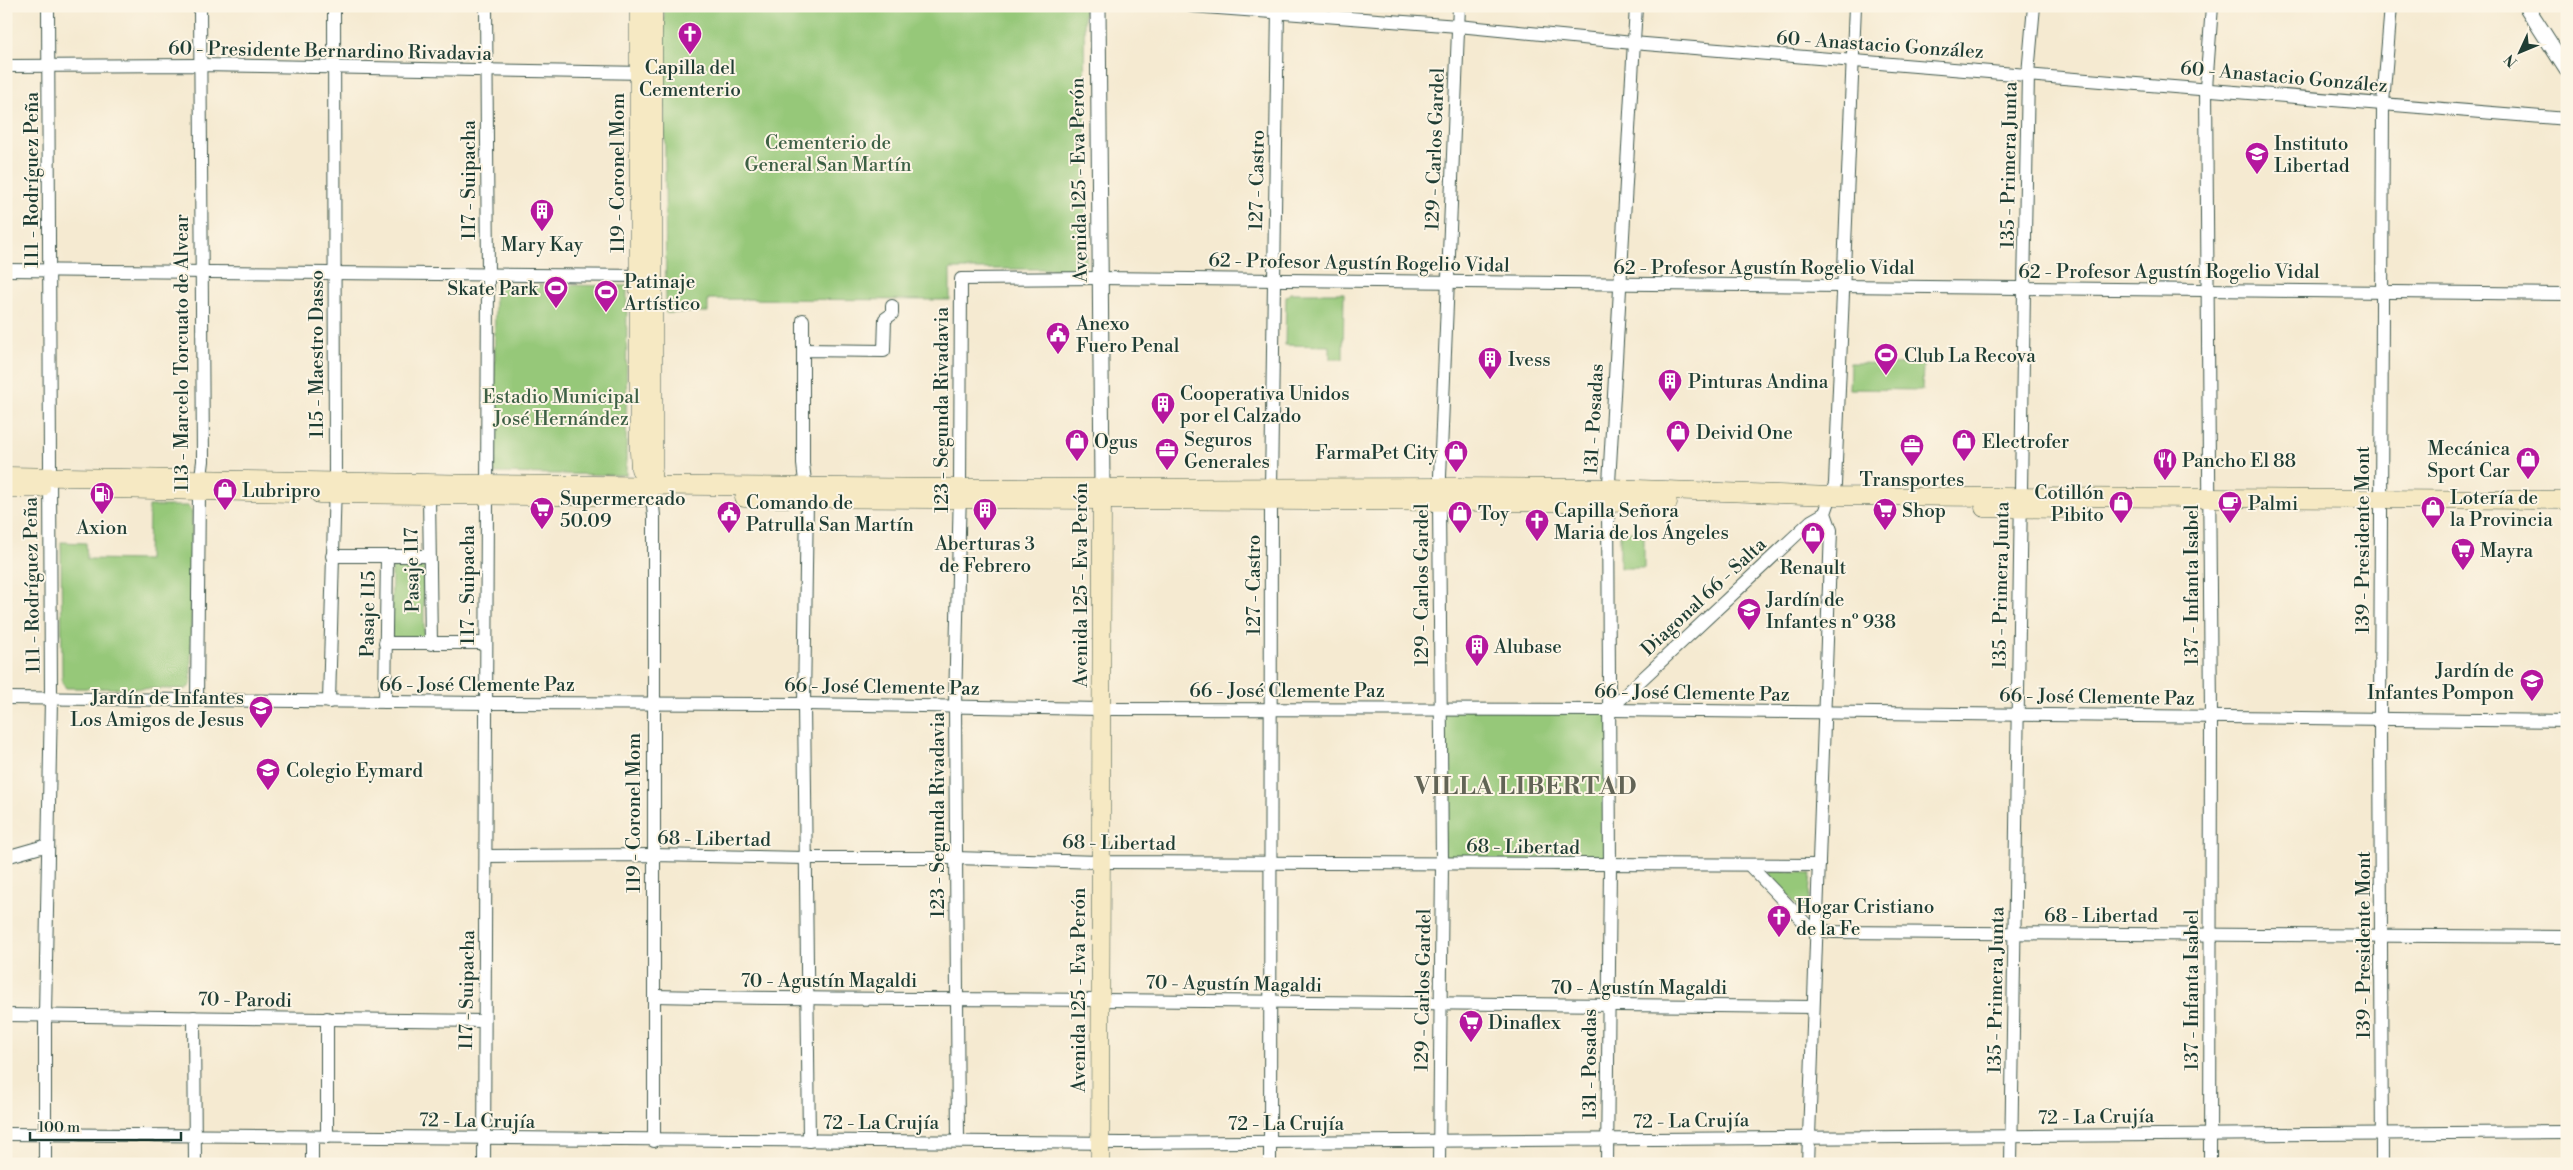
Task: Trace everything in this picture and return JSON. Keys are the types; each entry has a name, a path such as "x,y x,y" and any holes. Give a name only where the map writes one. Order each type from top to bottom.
{"main road":[{"name":"119 - Coronel Mom","path":"639,6 646,73 646,276 640,469 652,492"},
{"name":"119 - Coronel Mom","path":"646,73 653,6"},
{"path":"6,476 49,482 486,491 1608,495 1828,505 2020,502 2381,506 2567,511"},
{"path":"6,488 49,482"},
{"path":"334,488 430,496 486,491"},
{"name":"Avenida 125 - Eva Perón","path":"1100,1164 1102,493"},
{"path":"2381,506 2567,500"}],"street":[{"name":"111 - Rodríguez Peña","path":"45,1164 44,1015 51,699 48,6"},
{"name":"113 - Marcelo Torcuato de Alvear","path":"197,700 200,486 203,461 200,272 200,6"},
{"name":"115 - Maestro Dasso","path":"330,702 334,488 334,6"},
{"name":"117 - Suipacha","path":"484,1164 488,276 486,6"},
{"name":"Avenida 125 - Eva Perón","path":"1098,6 1102,493"},
{"name":"60 - Anastacio González","path":"1191,6 1278,10 1633,43 2206,88 2567,119"},
{"name":"129 - Carlos Gardel","path":"1439,1164 1442,864 1439,494 1459,6"},
{"name":"131 - Posadas","path":"1608,1164 1610,866 1608,495 1636,6"},
{"path":"1808,1164 1826,712 1831,530 1828,505 1835,484 1851,60 1855,6"},
{"name":"135 - Primera Junta","path":"2011,1164 2028,74 2034,6"},
{"name":"137 - Infanta Isabel","path":"2210,1164 2211,717 2206,88 2212,6"},
{"name":"139 - Presidente Mont","path":"2382,1164 2380,719 2383,103 2391,6"},
{"path":"2526,6 2567,70"},
{"name":"127 - Castro","path":"1270,1164 1272,1002 1271,494 1278,10"},
{"name":"60 - Presidente Bernardino Rivadavia","path":"6,66 200,65 486,72 646,73"},
{"path":"6,270 646,276"},
{"name":"62 - Profesor Agustín Rogelio Vidal","path":"961,279 1100,278 1448,281 1619,285 2567,294"},
{"name":"123 - Segunda Rivadavia","path":"958,1140 955,706 960,494 961,279"},
{"path":"803,350 884,351 885,320 892,314 892,306"},
{"path":"803,320 803,464 807,492 804,858 809,1141"},
{"name":"119 - Coronel Mom","path":"652,492 654,1141"},
{"name":"Pasaje 117","path":"430,496 431,644"},
{"name":"Diagonal 66 - Salta","path":"1609,710 1828,505"},
{"path":"332,556 429,556"},
{"name":"Pasaje 115","path":"385,702 387,556"},
{"path":"385,643 486,643"},
{"name":"66 - José Clemente Paz","path":"6,698 486,703 654,702 1101,709 1609,710 2567,721"},
{"path":"6,857 48,845"},
{"name":"68 - Libertad","path":"486,856 653,855 804,858 956,858 1100,862 1819,866"},
{"path":"1751,867 1807,925 1816,930"},
{"name":"68 - Libertad","path":"1816,930 1834,932 2567,937"},
{"name":"70 - Agustín Magaldi","path":"654,996 806,1000 957,999 1813,1007"},
{"name":"70 - Parodi","path":"6,1015 484,1021"},
{"path":"194,1017 195,1164"},
{"path":"326,1137 327,1018"},
{"name":"72 - La Crujía","path":"6,1134 654,1141 958,1140 1101,1143 1607,1140 2209,1133 2567,1132"},
{"path":"312,1138 312,1164"}],"green space":[{"name":"Cementerio de General San Martín","path":"664,6 1084,6 1086,263 1078,269 950,269 950,300 708,299 708,312 666,313"},
{"name":"Estadio Municipal José Hernández","path":"495,284 627,286 626,475 494,473"},
{"path":"1290,293 1344,293 1343,359 1330,359 1330,346 1285,345 1286,297"},
{"name":"Club La Recova","path":"1850,363 1923,364 1922,390 1849,389"},
{"path":"149,506 188,506 192,511 191,685 186,689 66,688 62,683 61,542 86,543 87,559 148,560"},
{"path":"1620,532 1644,532 1644,568 1620,568"},
{"path":"392,560 424,561 424,639 391,638"},
{"path":"1441,709 1609,710 1610,866 1442,863"},
{"path":"1770,871 1811,873 1808,908 1801,910 1770,876"}],"place":[{"name":"Capilla del Cementerio","path":"690,55"},
{"name":"Instituto Libertad","path":"2257,175"},
{"name":"Mary Kay","path":"542,232"},
{"name":"Skate Park","path":"556,309"},
{"name":"Patinaje Artístico","path":"606,313"},
{"name":"Anexo Fuero Penal","path":"1058,355"},
{"name":"Club La Recova","path":"1886,376"},
{"name":"Ivess","path":"1490,380"},
{"name":"Pinturas Andina","path":"1670,402"},
{"name":"Cooperativa Unidos por el Calzado","path":"1163,425"},
{"name":"Deivid One","path":"1678,453"},
{"name":"Ogus","path":"1077,462"},
{"name":"Electrofer","path":"1964,462"},
{"name":"Transportes","path":"1912,467"},
{"name":"Seguros Generales","path":"1167,471"},
{"name":"FarmaPet City","path":"1456,473"},
{"name":"Mecánica Sport Car","path":"2528,480"},
{"name":"Pancho El 88","path":"2165,481"},
{"name":"Lubripro","path":"225,511"},
{"name":"Axion","path":"102,515"},
{"name":"Cotillón Pibito","path":"2121,524"},
{"name":"Palmi","path":"2230,524"},
{"name":"Lotería de la Provincia","path":"2433,529"},
{"name":"Supermercado 50.09","path":"542,530"},
{"name":"Aberturas 3 de Febrero","path":"985,531"},
{"name":"Shop","path":"1885,531"},
{"name":"Comando de Patrulla San Martín","path":"729,534"},
{"name":"Toy","path":"1460,534"},
{"name":"Capilla Señora Maria de los Ángeles","path":"1537,542"},
{"name":"Renault","path":"1813,555"},
{"name":"Mayra","path":"2463,571"},
{"name":"Jardín de Infantes nº 938","path":"1749,631"},
{"name":"Alubase","path":"1477,667"},
{"name":"Jardín de Infantes Pompon","path":"2532,702"},
{"name":"Jardín de Infantes Los Amigos de Jesus","path":"261,729"},
{"name":"Colegio Eymard","path":"268,791"},
{"name":"Hogar Cristiano de la Fe","path":"1779,938"},
{"name":"Dinaflex","path":"1471,1043"}],"district":[{"name":"VILLA LIBERTAD","path":"1526,786"}]}
